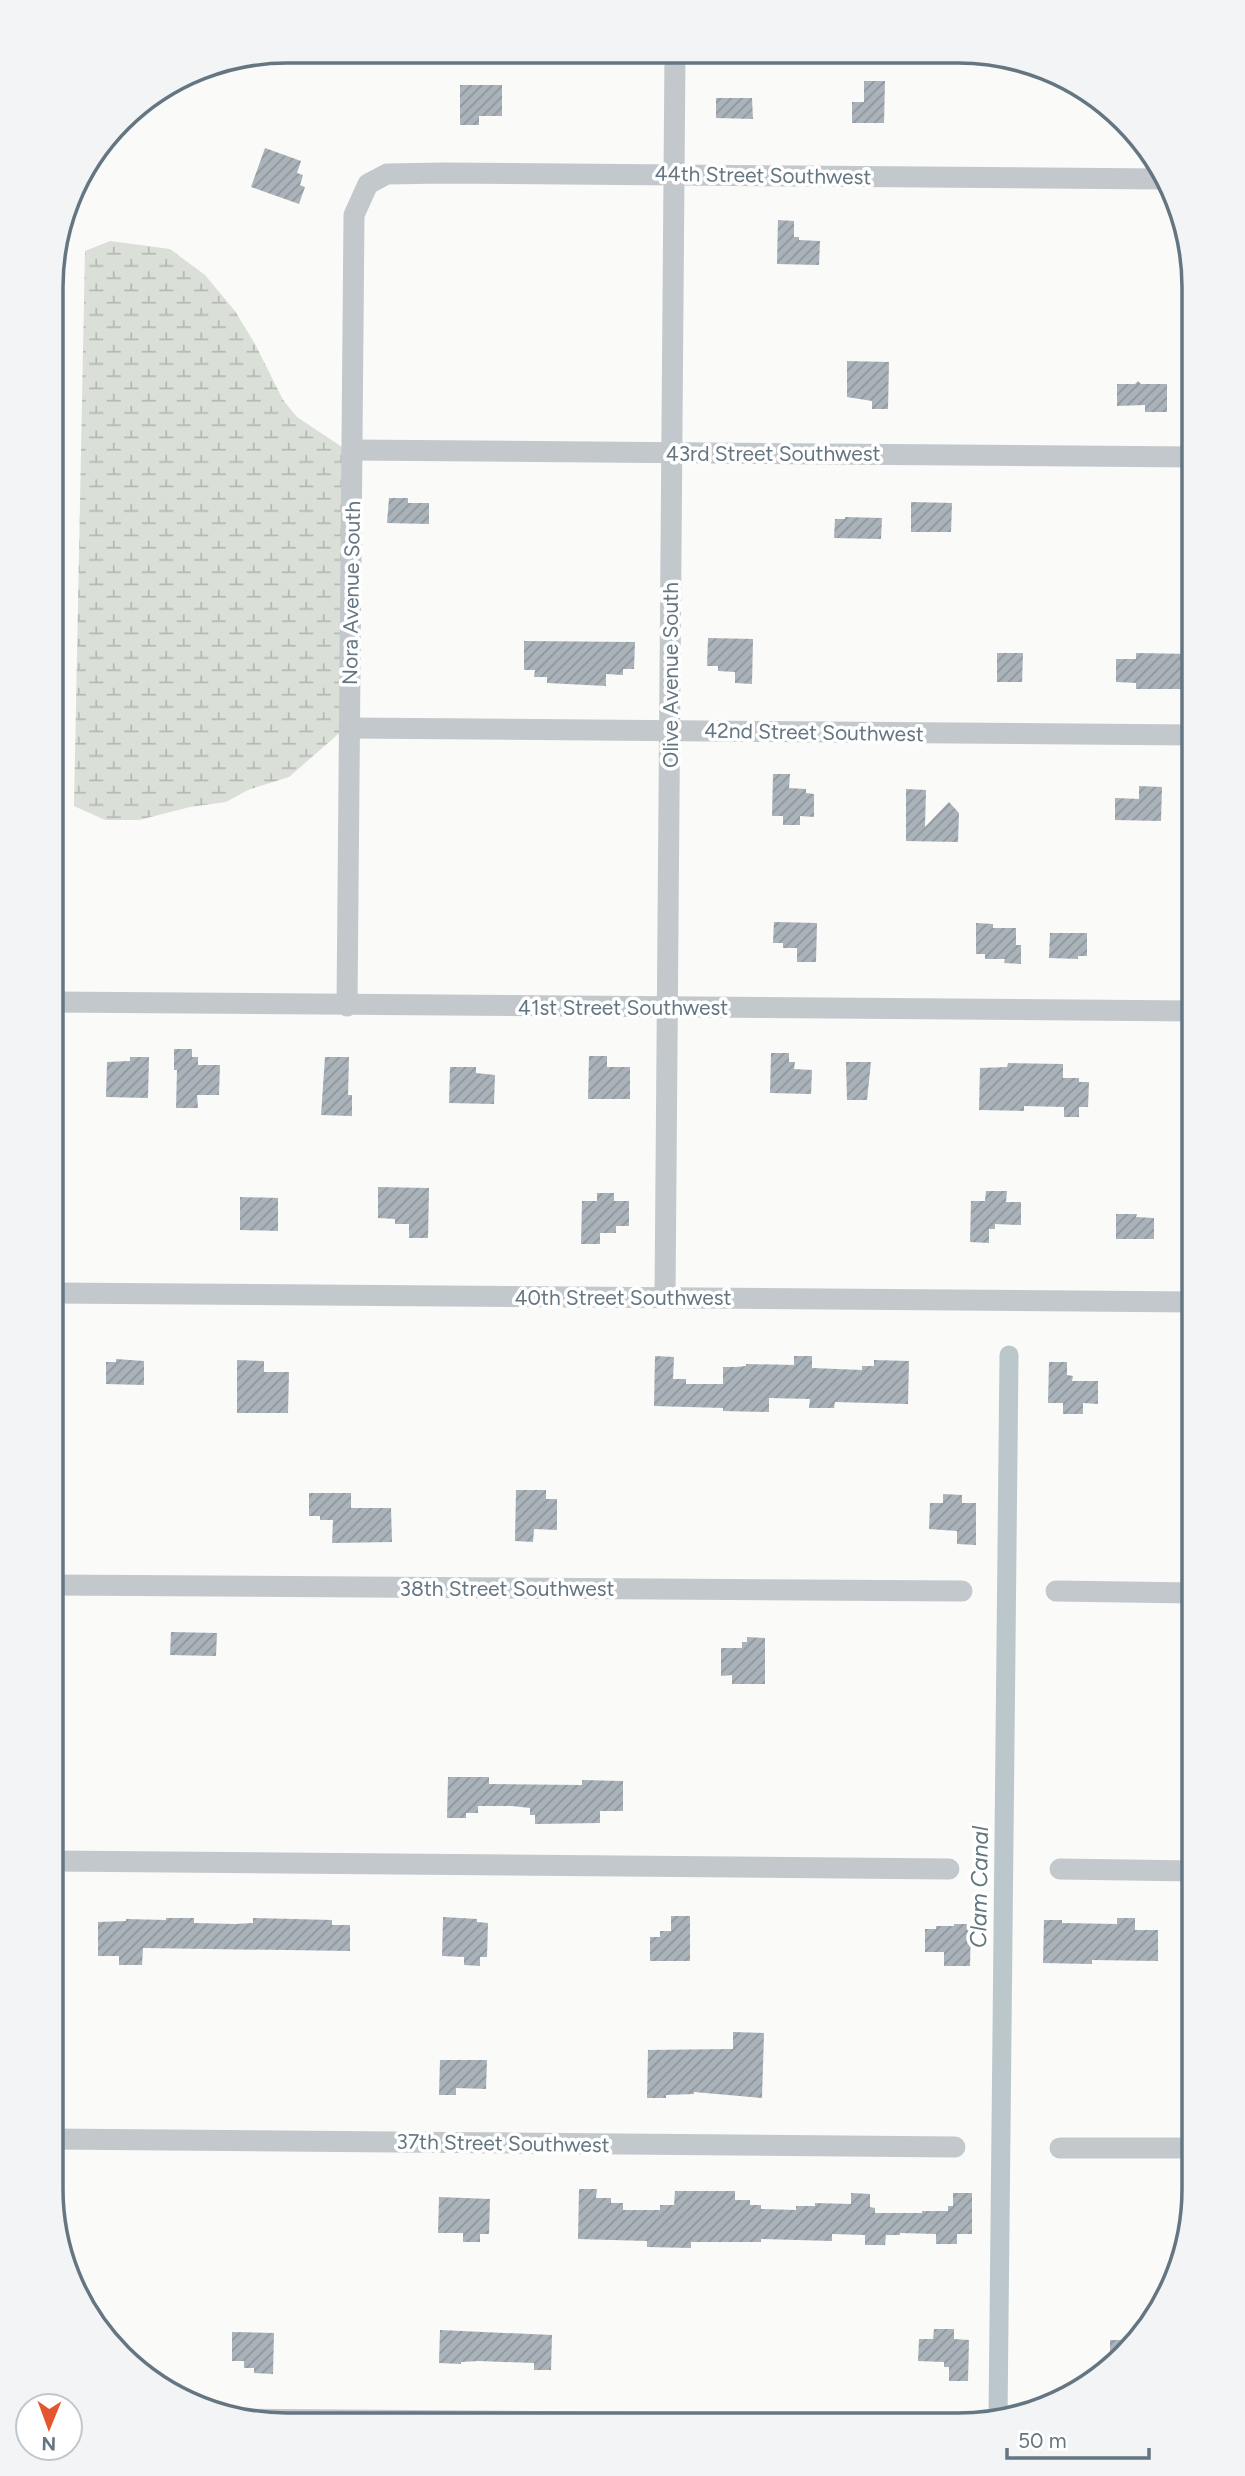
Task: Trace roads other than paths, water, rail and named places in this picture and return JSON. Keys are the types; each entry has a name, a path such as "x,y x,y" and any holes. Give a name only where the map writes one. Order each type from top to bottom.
{"street":[{"name":"Olive Avenue South","path":"665,1297 676,63"},
{"name":"44th Street Southwest","path":"368,184 387,174 1154,179"},
{"name":"Nora Avenue South","path":"347,1006 354,215 368,184"},
{"name":"43rd Street Southwest","path":"352,450 1182,457"},
{"name":"42nd Street Southwest","path":"349,728 1182,735"},
{"name":"41st Street Southwest","path":"63,1002 1182,1011"},
{"name":"40th Street Southwest","path":"63,1293 1182,1303"},
{"name":"38th Street Southwest","path":"63,1584 962,1591"},
{"path":"1056,1591 1182,1593"},
{"path":"63,1861 949,1868"},
{"path":"1060,1869 1182,1871"},
{"name":"37th Street Southwest","path":"63,2139 955,2147"},
{"path":"1060,2147 1182,2148"}],"waterway":[{"name":"Clam Canal","path":"998,2410 1009,1355"}]}
